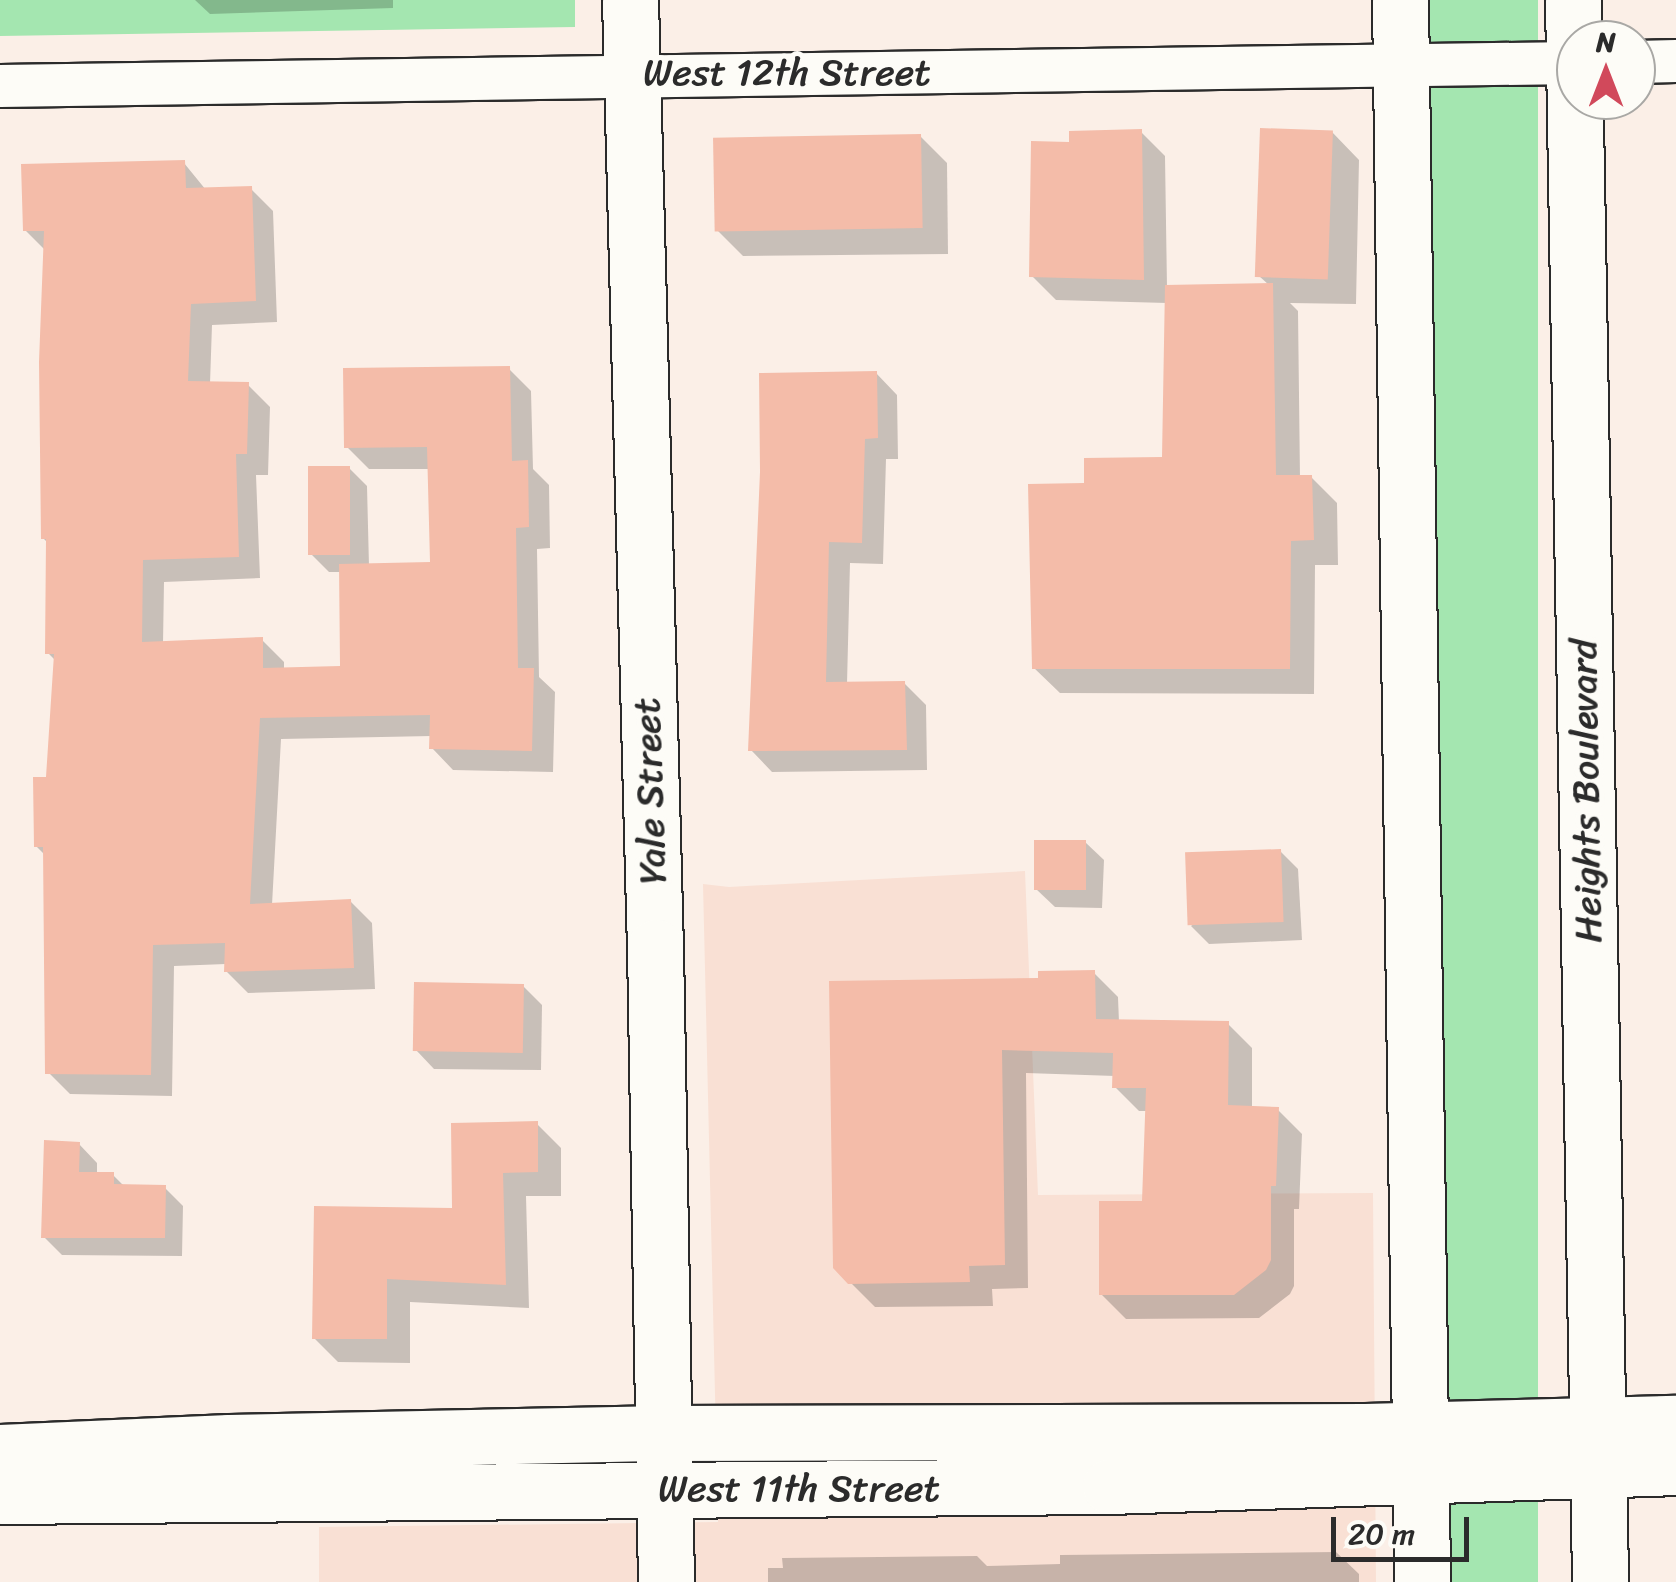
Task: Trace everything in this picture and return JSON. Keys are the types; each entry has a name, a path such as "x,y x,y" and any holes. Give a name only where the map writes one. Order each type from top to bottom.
{"main road":[{"name":"Yale Street","path":"630,0 666,1582"},
{"path":"1400,0 1422,1582"},
{"name":"Heights Boulevard","path":"1576,120 1600,1582"},
{"name":"West 11th Street","path":"0,1496 664,1490 1597,1449 1676,1424"},
{"name":"West 11th Street","path":"0,1452 298,1440 665,1433 1423,1454"},
{"path":"1597,1449 1676,1468"}],"street":[{"name":"West 12th Street","path":"0,86 1556,63"}],"shaded area":[{"path":"1025,871 1038,1195 1373,1193 1376,1582 319,1582 319,1527 718,1522 703,884 729,887"}],"green space":[{"path":"0,0 575,0 575,27 0,36"},
{"path":"1423,0 1538,0 1538,1582 1423,1582"}],"building":[{"path":"1260,128 1333,131 1328,279 1255,277"},
{"path":"1142,129 1144,280 1029,277 1031,141 1069,142 1069,131"},
{"path":"921,134 923,228 715,232 713,138"},
{"path":"185,160 186,188 252,186 256,301 191,304 188,381 249,382 247,454 236,454 239,557 143,560 142,642 263,637 263,668 340,666 339,564 430,562 427,447 344,448 343,368 510,366 512,461 528,460 529,527 516,528 518,668 534,668 532,751 429,749 430,715 260,718 250,904 351,899 354,968 224,972 225,943 153,945 151,1075 45,1074 43,847 34,847 33,777 46,777 54,654 45,654 46,539 41,539 39,362 44,231 23,231 21,164"},
{"path":"1273,283 1276,475 1312,475 1314,540 1291,541 1290,669 1032,669 1028,484 1084,483 1084,458 1162,457 1165,285"},
{"path":"877,371 878,438 865,439 862,543 829,542 826,682 905,681 907,750 748,751 760,472 759,373"},
{"path":"308,466 350,466 350,555 308,555"},
{"path":"1034,840 1086,840 1086,890 1034,890"},
{"path":"1281,849 1284,922 1188,925 1185,852"},
{"path":"1095,970 1096,1019 1229,1021 1228,1105 1279,1107 1276,1186 1271,1186 1271,1260 1266,1270 1234,1295 1099,1295 1099,1201 1142,1201 1146,1088 1112,1088 1113,1053 1002,1050 1005,1265 969,1266 970,1282 848,1284 833,1268 829,981 1038,978 1038,971"},
{"path":"414,982 524,984 523,1053 413,1051"},
{"path":"538,1121 538,1172 503,1173 506,1285 387,1279 387,1339 312,1339 314,1206 452,1208 451,1123"},
{"path":"44,1140 80,1142 79,1172 114,1172 114,1184 166,1185 165,1238 41,1238"}]}
